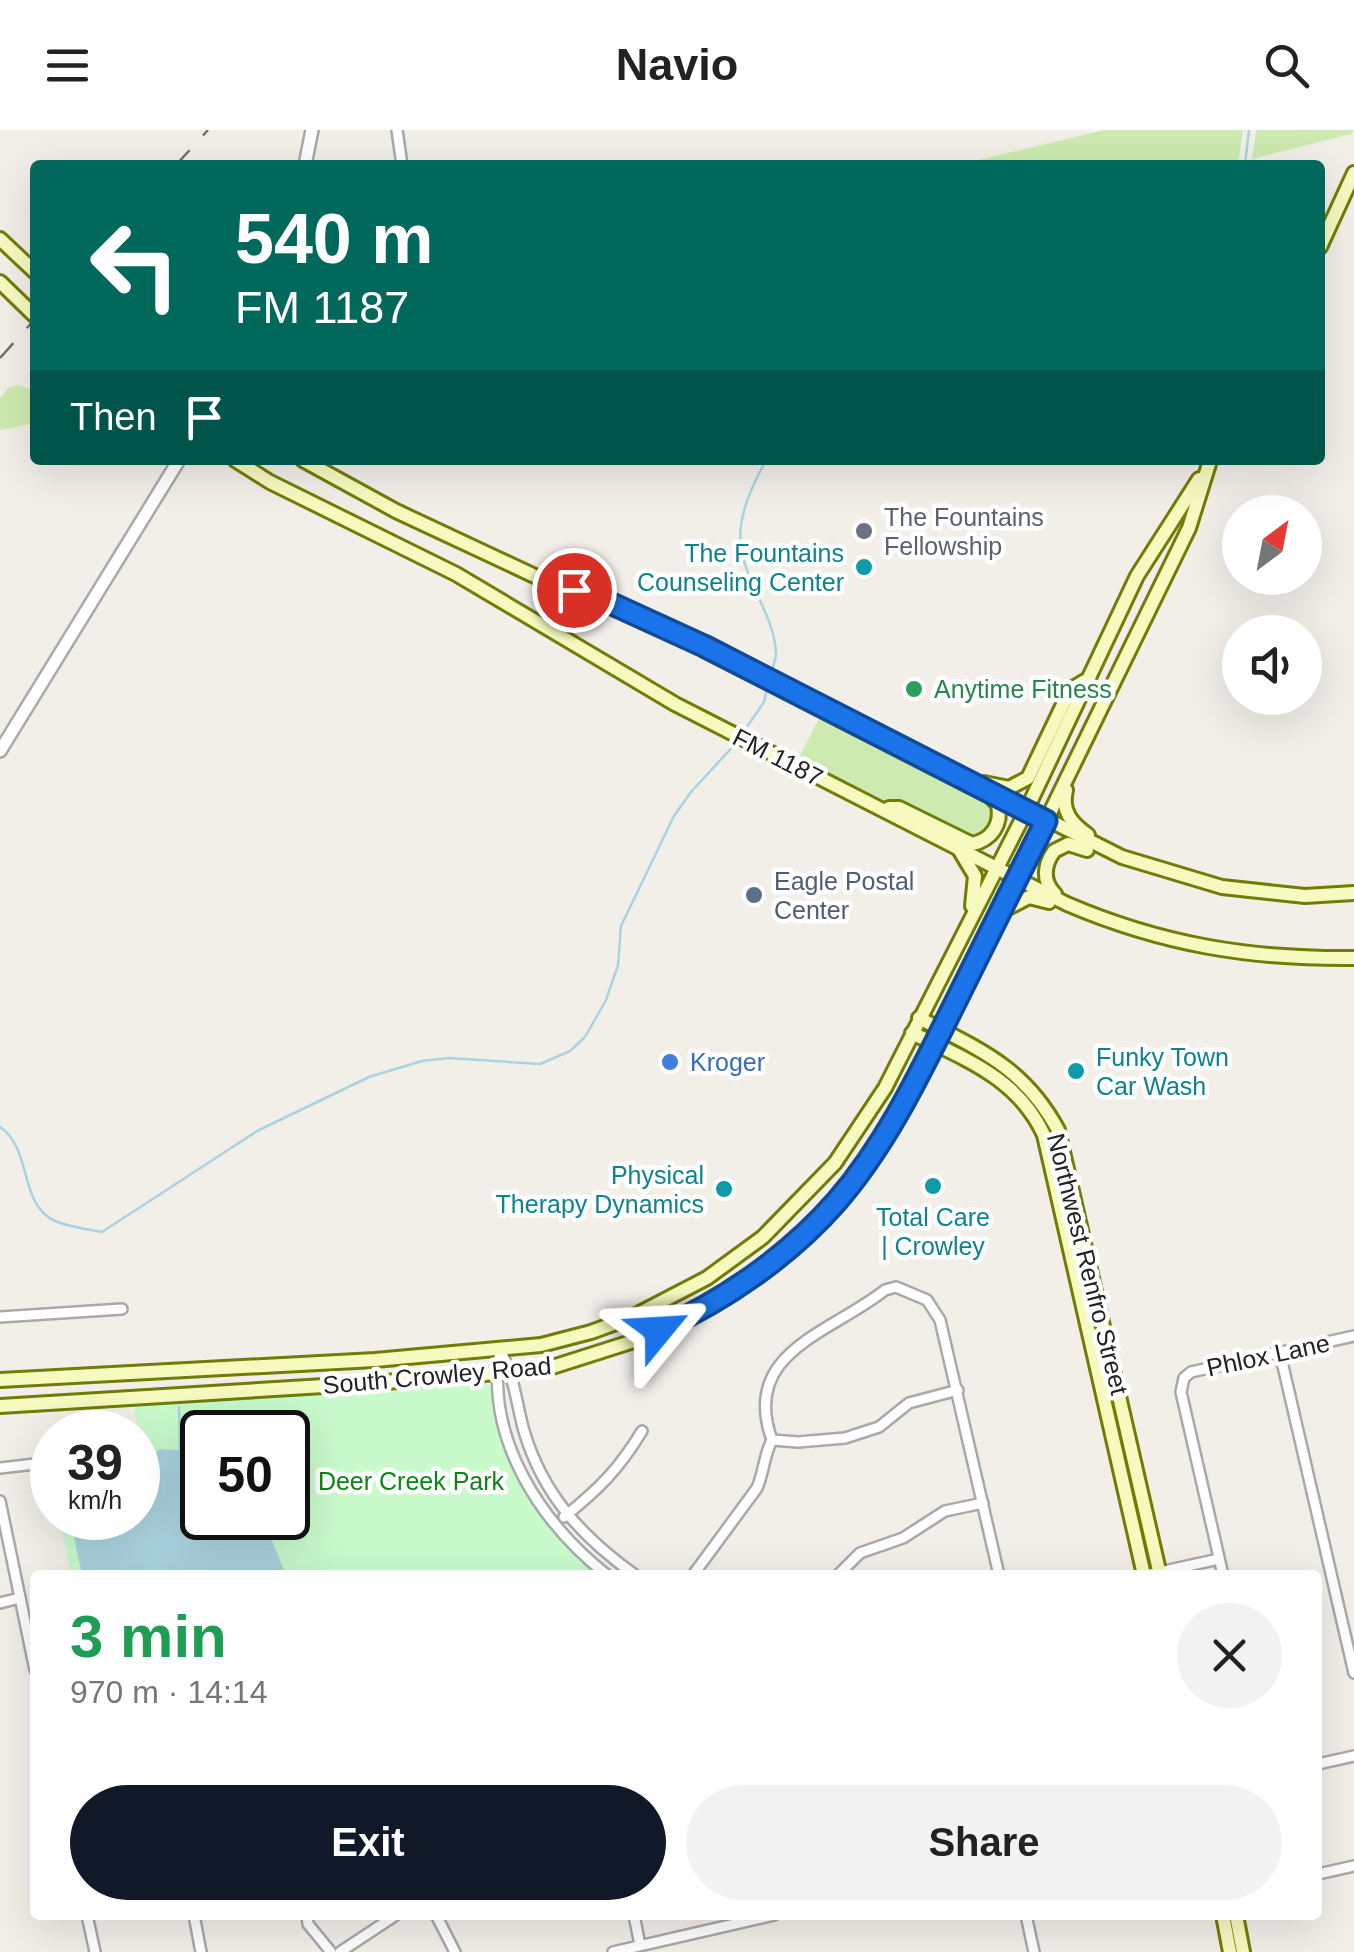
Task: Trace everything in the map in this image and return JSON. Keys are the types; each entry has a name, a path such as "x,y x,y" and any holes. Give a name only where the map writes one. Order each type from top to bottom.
{"main road":[{"path":"1325,236 1354,173"},
{"path":"0,239 30,267"},
{"path":"0,282 30,311"},
{"name":"FM 1187","path":"243,465 456,574 675,704 1067,904 1124,928 1255,955 1354,958"},
{"path":"311,465 396,511 539,578 610,603 704,646 1099,847 1171,874 1242,890 1305,896 1354,893"},
{"name":"South Crowley Road","path":"0,1380 500,1350 592,1332 630,1318 707,1278 763,1237 835,1163 885,1088 1026,811 1149,554 1208,465"},
{"name":"South Crowley Road","path":"0,1406 546,1368 594,1355 681,1320 761,1269 836,1201 876,1150 902,1108 1189,528 1209,465"},
{"path":"1114,622 1136,632"},
{"path":"851,722 863,720 987,784 1008,788 1028,778 1070,690 1085,682"},
{"path":"1069,775 1064,799 1068,817 1099,847"},
{"path":"882,808 899,808 964,842 978,843 994,831 1000,811 996,800 982,788"},
{"path":"1067,904 1048,887 1046,874 1054,851 1068,844 1177,884 1229,894 1242,890"},
{"path":"958,848 975,876 973,914"},
{"path":"998,915 1021,900 1038,898 1113,929 1124,928"},
{"name":"Northwest Renfro Street","path":"919,1018 1008,1068 1058,1130 1151,1570"},
{"name":"Northwest Renfro Street","path":"912,1033 1004,1082 1039,1108"},
{"path":"791,1211 809,1229"},
{"path":"1224,1920 1230,1952"},
{"path":"1237,1920 1243,1952"}],"street":[{"path":"306,160 312,130"},
{"path":"397,130 401,160"},
{"path":"0,751 176,465"},
{"path":"696,1570 764,1473 766,1452 772,1440 764,1419 764,1404 770,1378 779,1364 796,1347 896,1286 914,1292 934,1308 958,1390 998,1570"},
{"path":"0,1317 122,1309"},
{"name":"Phlox Lane","path":"1220,1559 1182,1392 1184,1378 1191,1372 1354,1336"},
{"path":"500,1350 513,1373 531,1453 547,1488 588,1538 629,1570"},
{"path":"500,1350 496,1374 502,1417 515,1460 533,1496 554,1525 601,1570"},
{"path":"1280,1353 1351,1645 1354,1673"},
{"path":"772,1440 814,1441 870,1431 909,1402 958,1390"},
{"path":"554,1525 622,1465 642,1431"},
{"path":"0,1468 30,1465"},
{"path":"0,1501 30,1646"},
{"path":"843,1570 860,1553 903,1538 944,1510 983,1503"},
{"path":"1170,1570 1220,1559 1221,1570"},
{"path":"0,1603 20,1598"},
{"path":"1322,1763 1354,1756"},
{"path":"1322,1873 1354,1866"},
{"path":"88,1920 94,1952"},
{"path":"195,1920 201,1952"},
{"path":"308,1920 331,1952"},
{"path":"340,1952 388,1920"},
{"path":"439,1920 455,1952"},
{"path":"635,1920 640,1945"},
{"path":"613,1952 752,1920"},
{"path":"1027,1920 1034,1952"}],"green space":[{"path":"1104,130 1243,130 1239,160 979,160"},
{"path":"1256,130 1354,130 1351,134 1252,159"},
{"path":"9,387 30,389 30,424 0,430 0,398"},
{"path":"822,713 990,799 995,811 988,832 973,839 959,835 798,759"},
{"name":"Deer Creek Park","path":"486,1383 492,1388 516,1468 528,1492 558,1537 593,1570 70,1570 64,1540 160,1540 160,1410 134,1410 133,1404"}],"water":[{"path":"160,1449 180,1450 180,1540 272,1540 284,1570 81,1570 75,1540 160,1540"}],"waterway":[{"path":"1246,160 1249,130"},
{"path":"764,465 745,509 741,543 749,575 774,637 776,656 770,676"},
{"path":"742,734 764,702 768,684"},
{"path":"0,1127 17,1149 30,1190 43,1213 60,1223 102,1232 257,1131 369,1077 422,1061 449,1058 540,1064 570,1051 585,1037 606,1000 618,965 621,926 674,816 738,741"},
{"path":"179,1407 180,1452"}],"railway":[{"path":"181,160 208,130"},
{"path":"0,358 30,325"}],"place":[{"name":"The Fountains Fellowship","path":"864,531"},
{"name":"The Fountains Counseling Center","path":"864,567"},
{"name":"Anytime Fitness","path":"914,689"},
{"name":"Eagle Postal Center","path":"754,895"},
{"name":"Kroger","path":"670,1062"},
{"name":"Funky Town Car Wash","path":"1076,1071"},
{"name":"Total Care | Crowley","path":"933,1186"},
{"name":"Physical Therapy Dynamics","path":"724,1189"}],"route":[{"path":"574,590 704,646 1046,821 932,1050 876,1150 836,1201 776,1258 726,1294 659,1330"}]}
